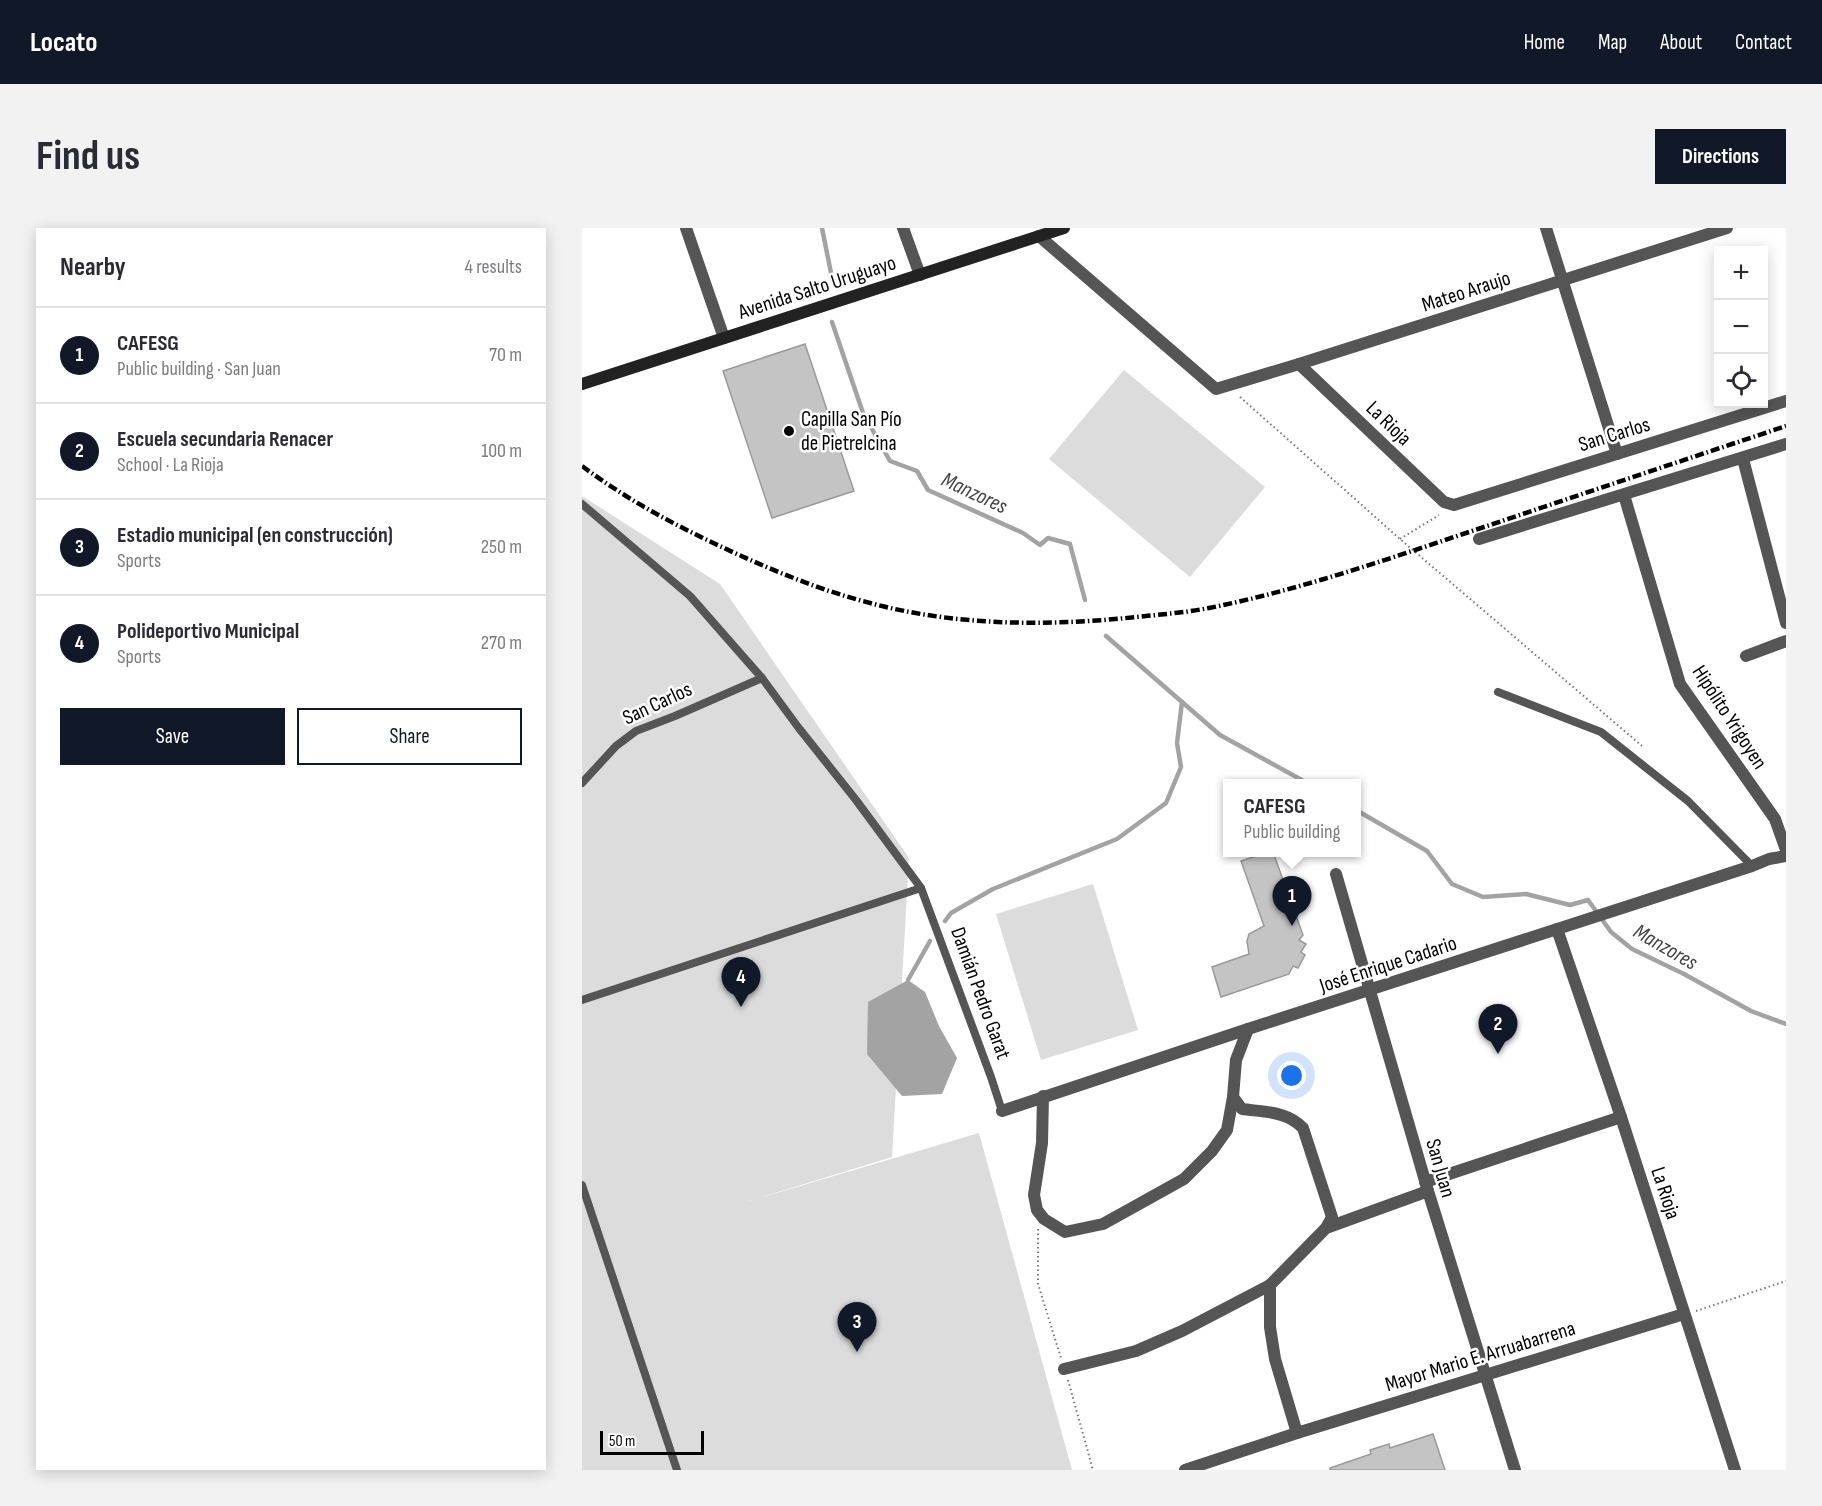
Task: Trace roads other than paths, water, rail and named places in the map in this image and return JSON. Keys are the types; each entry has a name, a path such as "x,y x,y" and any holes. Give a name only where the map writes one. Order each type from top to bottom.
{"main road":[{"name":"Avenida Salto Uruguayo","path":"582,384 1064,228"}],"street":[{"path":"687,228 724,338"},
{"path":"903,228 920,275"},
{"path":"1546,228 1617,454"},
{"name":"Mateo Araujo","path":"1039,236 1216,389 1727,228"},
{"name":"La Rioja","path":"1299,364 1442,500 1454,505"},
{"name":"San Carlos","path":"1454,505 1786,401"},
{"path":"1479,539 1786,444"},
{"path":"1743,459 1786,623"},
{"name":"Hipólito Yrigoyen","path":"1624,495 1680,684 1775,819 1786,850"},
{"path":"1746,656 1786,641"},
{"name":"José Enrique Cadario","path":"1002,1111 1769,859 1786,856"},
{"name":"San Juan","path":"1336,874 1426,1186 1515,1470"},
{"name":"La Rioja","path":"1557,928 1621,1117 1735,1470"},
{"path":"1044,1096 1042,1143 1034,1195 1037,1210 1044,1219 1065,1232 1103,1224 1184,1179 1212,1151 1227,1130 1236,1060 1248,1029"},
{"path":"1065,1369 1136,1351 1182,1332 1270,1285 1326,1228 1332,1217 1303,1128 1295,1120 1281,1114 1242,1109 1233,1097"},
{"path":"1326,1228 1426,1186 1621,1117"},
{"path":"1270,1285 1270,1327 1275,1359 1296,1433"},
{"name":"Mayor Mario E. Arruabarrena","path":"1185,1470 1296,1433 1684,1314"}],"lane":[{"name":"Damián Pedro Garat","path":"582,504 690,596 762,678 921,888 1002,1111"},
{"name":"San Carlos","path":"582,783 616,746 636,731 762,678"},
{"path":"1498,692 1601,732 1688,801 1752,866"},
{"path":"582,999 921,888"},
{"path":"582,1185 677,1470"}],"waterway":[{"name":"Manzores","path":"822,228 833,283"},
{"name":"Manzores","path":"832,322 863,413 890,461 917,471 928,490 1023,533 1040,545 1048,538 1070,544 1085,600"},
{"name":"Manzores","path":"1106,636 1220,735 1300,779"},
{"path":"945,921 951,913 993,889 1117,839 1166,803 1181,767 1177,743 1182,702"},
{"name":"Manzores","path":"1361,813 1427,851 1452,884 1483,897 1526,894 1570,905 1588,900 1611,932 1632,949 1684,974 1751,1011 1786,1024"},
{"path":"908,980 930,941"}],"railway":[{"path":"582,466 638,503 696,535 770,569 839,594 907,612 975,621 1078,622 1201,609 1243,601 1342,574 1786,426"}],"place":[{"name":"Capilla San Pío de Pietrelcina","path":"789,431"},
{"name":"CAFESG","path":"1292,926"},
{"name":"Polideportivo Municipal","path":"741,1007"},
{"name":"Escuela secundaria Renacer","path":"1498,1054"},
{"name":"Estadio municipal (en construcción)","path":"857,1352"}]}
